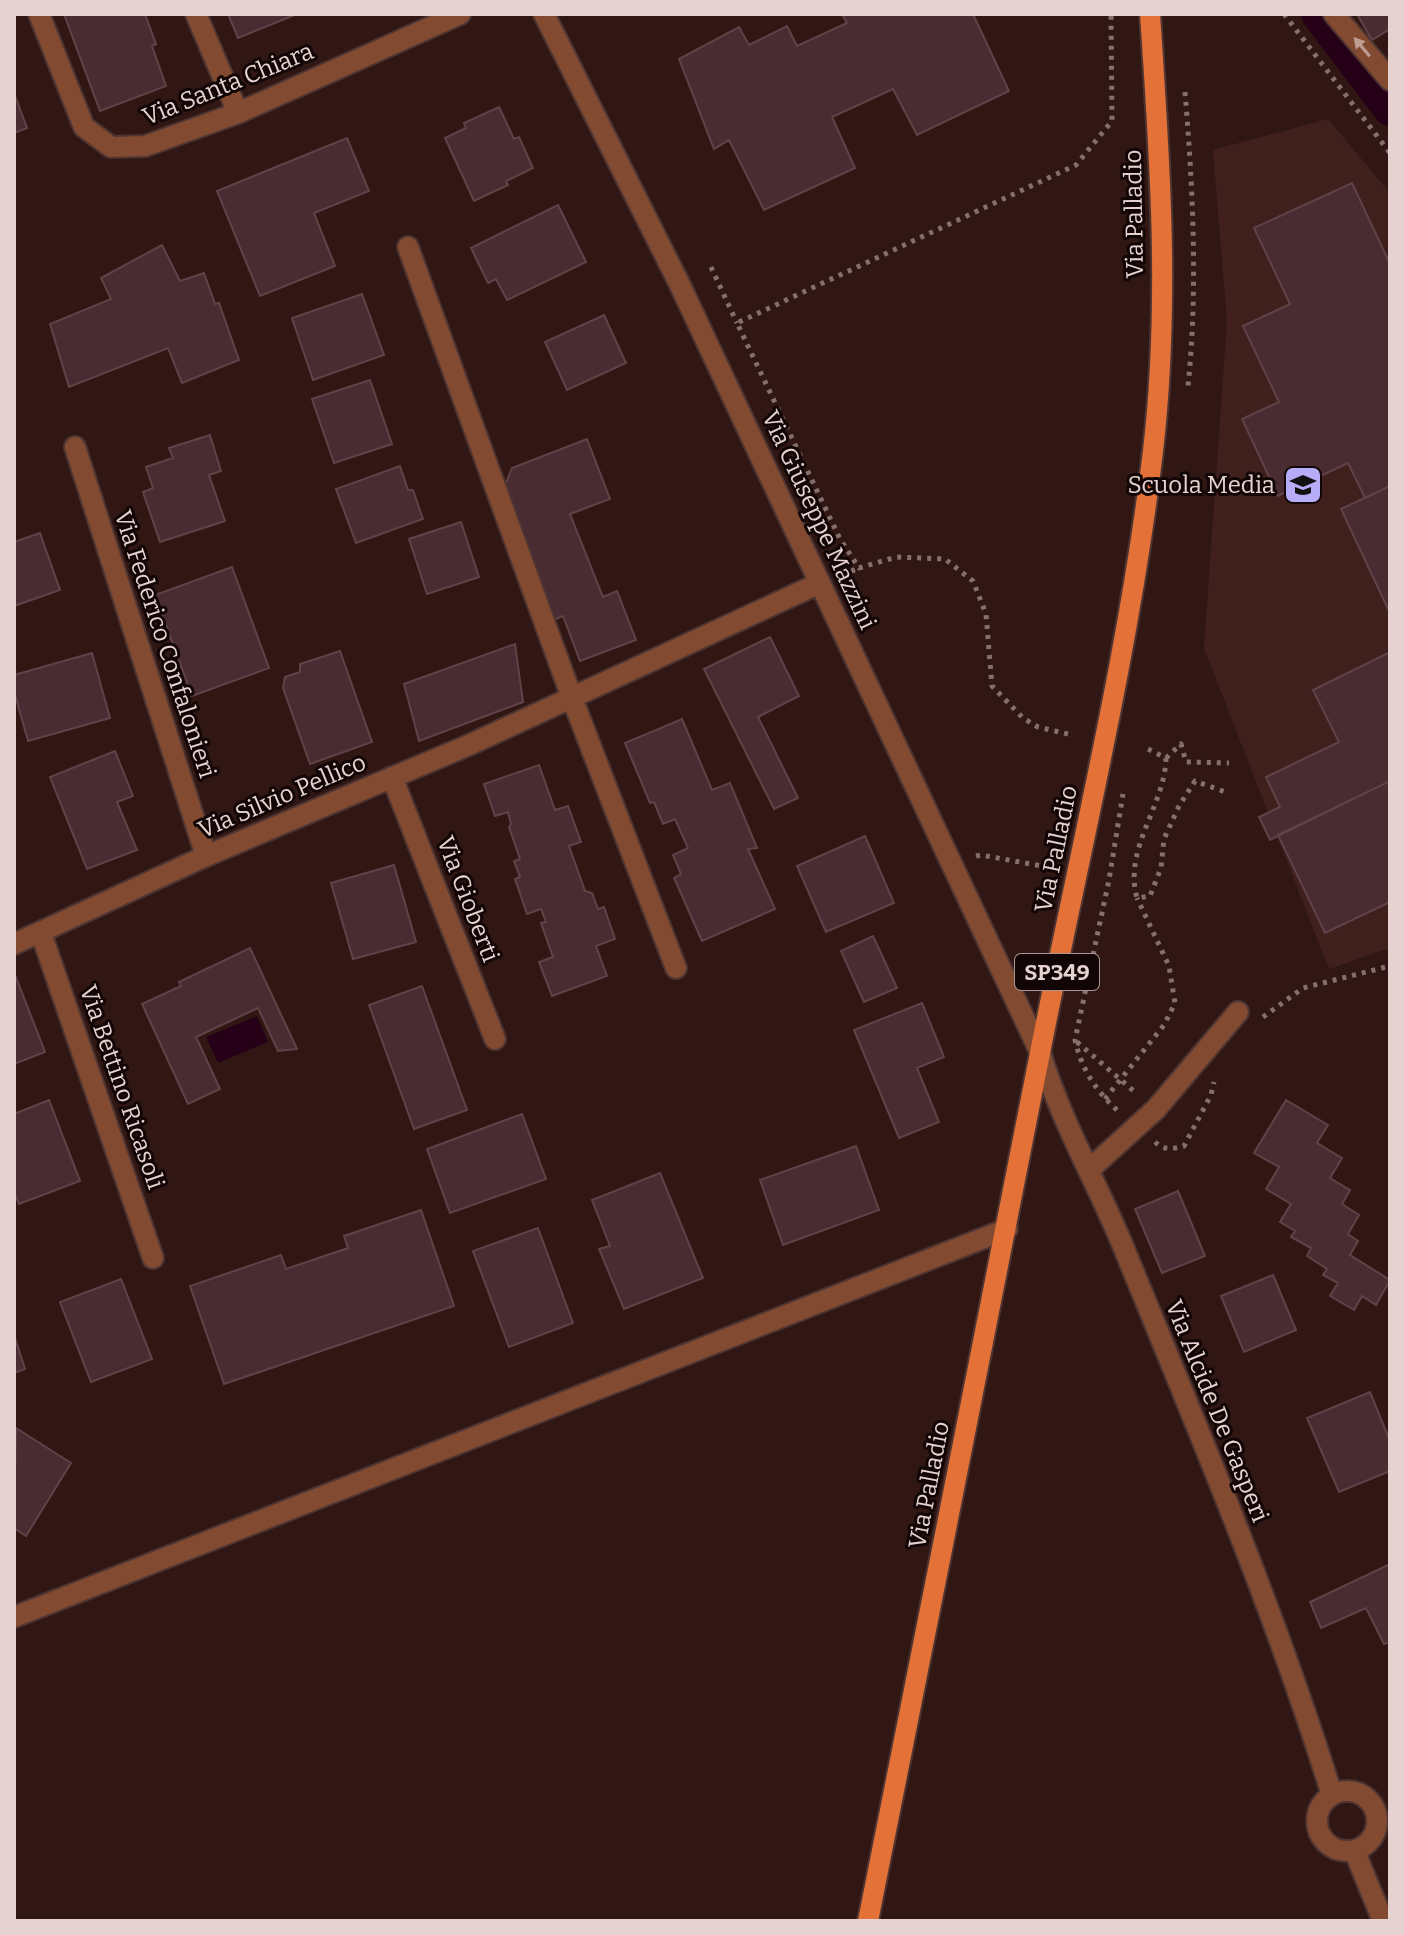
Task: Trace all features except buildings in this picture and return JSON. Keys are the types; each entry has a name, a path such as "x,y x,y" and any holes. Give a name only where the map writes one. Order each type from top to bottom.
{"main road":[{"name":"Via Palladio","path":"868,1921 1104,743 1153,449 1162,322 1161,187 1150,14"}],"street":[{"name":"Via Santa Chiara","path":"39,14 84,127 111,147 145,146 238,113 460,14"},
{"path":"196,14 238,113"},
{"name":"Via Giuseppe Mazzini","path":"544,14 679,283 1040,1052"},
{"path":"1334,14 1390,80"},
{"path":"408,247 572,698 676,968"},
{"name":"Via Federico Confalonieri","path":"75,447 206,856"},
{"name":"Via Silvio Pellico","path":"14,944 206,856 572,698 820,583"},
{"name":"Via Gioberti","path":"392,777 495,1039"},
{"name":"Via Bettino Ricasoli","path":"41,933 153,1258"},
{"path":"1090,1169 1156,1109 1238,1012"},
{"name":"Via Alcide De Gasperi","path":"1040,1052 1053,1095 1090,1169 1215,1470 1304,1705 1332,1795"},
{"path":"14,1617 1007,1229"},
{"path":"1344,1791 1357,1792 1383,1806 1375,1834 1366,1845 1354,1850 1331,1847 1319,1832 1319,1808 1332,1795 1344,1791"},
{"path":"1354,1850 1383,1921"}],"path":[{"path":"737,323 1076,165 1112,121 1111,14"},
{"path":"1284,14 1390,153"},
{"path":"711,267 840,539 859,568 896,557 945,559 973,581 986,614 992,686 1023,718 1038,727 1068,734"},
{"path":"1105,1099 1164,1025 1175,1003 1169,966 1134,886 1136,859 1146,825 1166,779 1166,758 1181,744 1186,762 1229,763"},
{"path":"1148,749 1166,758"},
{"path":"1137,898 1150,896 1161,868 1164,839 1195,781 1228,793"},
{"path":"952,864 981,855 1057,869"},
{"path":"1109,880 1075,1040 1080,1061 1105,1099 1161,1148 1171,1150 1184,1146 1211,1095 1217,1070"},
{"path":"1260,1020 1303,988 1390,966"},
{"path":"1075,1040 1121,1081"}],"shaded area":[{"name":"Scuola Media","path":"1328,119 1390,193 1390,948 1329,969 1204,648 1227,321 1213,150"},
{"path":"257,1016 268,1042 218,1063 206,1037"}],"waterway":[{"path":"1318,14 1390,109"}],"place":[{"name":"Scuola Media","path":"1303,485"}]}
